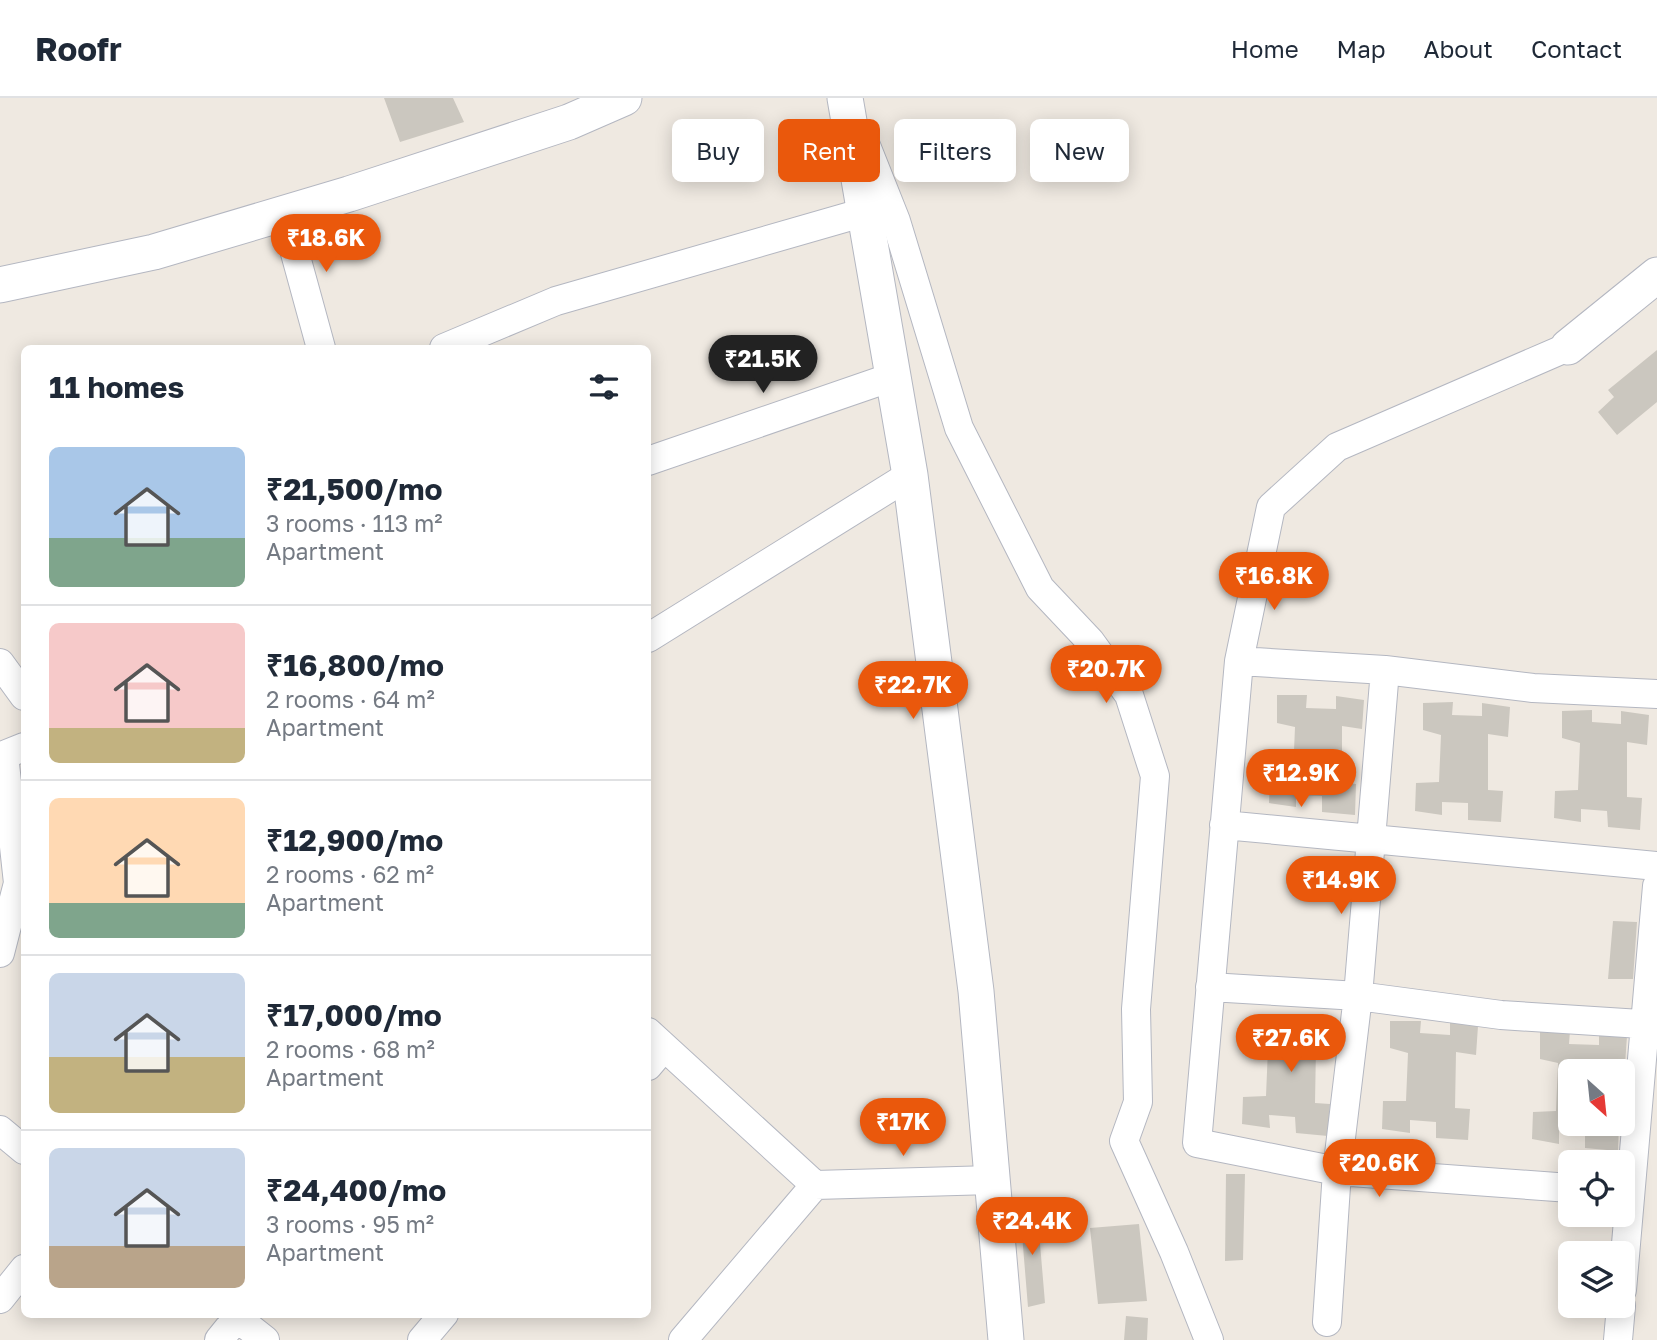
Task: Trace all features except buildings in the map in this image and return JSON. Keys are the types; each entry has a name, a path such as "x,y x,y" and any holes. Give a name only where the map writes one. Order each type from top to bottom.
{"street":[{"path":"0,285 154,252 556,126 624,98"},
{"path":"846,98 910,475 975,991 1006,1340"},
{"path":"846,98 896,221 959,428 1040,588 1090,641 1129,695 1155,776 1136,1009 1138,1102 1124,1141 1174,1252 1209,1340"},
{"path":"450,345 556,301 866,212"},
{"path":"284,213 320,345"},
{"path":"1558,1187 1337,1171 1197,1143 1239,661 1271,507 1337,447 1568,347 1657,275"},
{"path":"651,460 895,376"},
{"path":"651,636 910,475"},
{"path":"1239,661 1385,670 1533,688 1657,694"},
{"path":"0,663 21,692"},
{"path":"1327,1322 1337,1171 1373,840 1385,670"},
{"path":"0,953 18,883 9,753"},
{"path":"1224,825 1657,866"},
{"path":"1630,1241 1637,1193 1652,1024 1657,886"},
{"path":"1210,987 1358,996 1501,1015 1652,1024"},
{"path":"653,1048 815,1185 992,1180"},
{"path":"0,1130 21,1148"},
{"path":"683,1340 815,1185"},
{"path":"0,1299 21,1273"},
{"path":"219,1340 236,1318"},
{"path":"239,1318 265,1340"},
{"path":"422,1340 441,1318"},
{"path":"1618,1340 1620,1318"}]}
